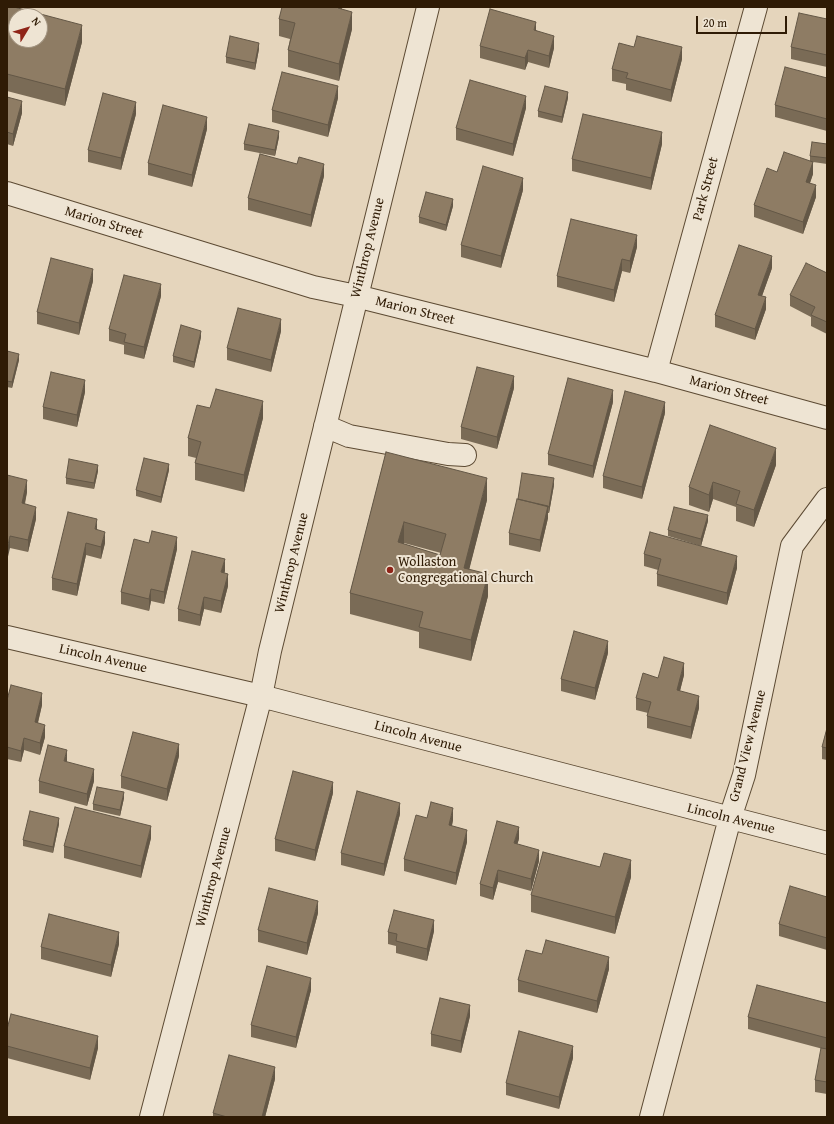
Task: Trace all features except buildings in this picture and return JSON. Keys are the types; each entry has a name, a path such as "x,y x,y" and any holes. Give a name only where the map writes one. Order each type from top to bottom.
{"street":[{"name":"Winthrop Avenue","path":"151,1117 261,696 356,296 428,7"},
{"name":"Park Street","path":"656,371 756,7"},
{"name":"Marion Street","path":"7,193 313,287 356,296 656,371 827,418"},
{"path":"325,426 361,438 448,454 465,455"},
{"name":"Grand View Avenue","path":"651,1117 730,818 744,775 792,546 827,499"},
{"name":"Lincoln Avenue","path":"7,637 261,696 827,843"}],"place":[{"name":"Wollaston Congregational Church","path":"390,570"}]}
